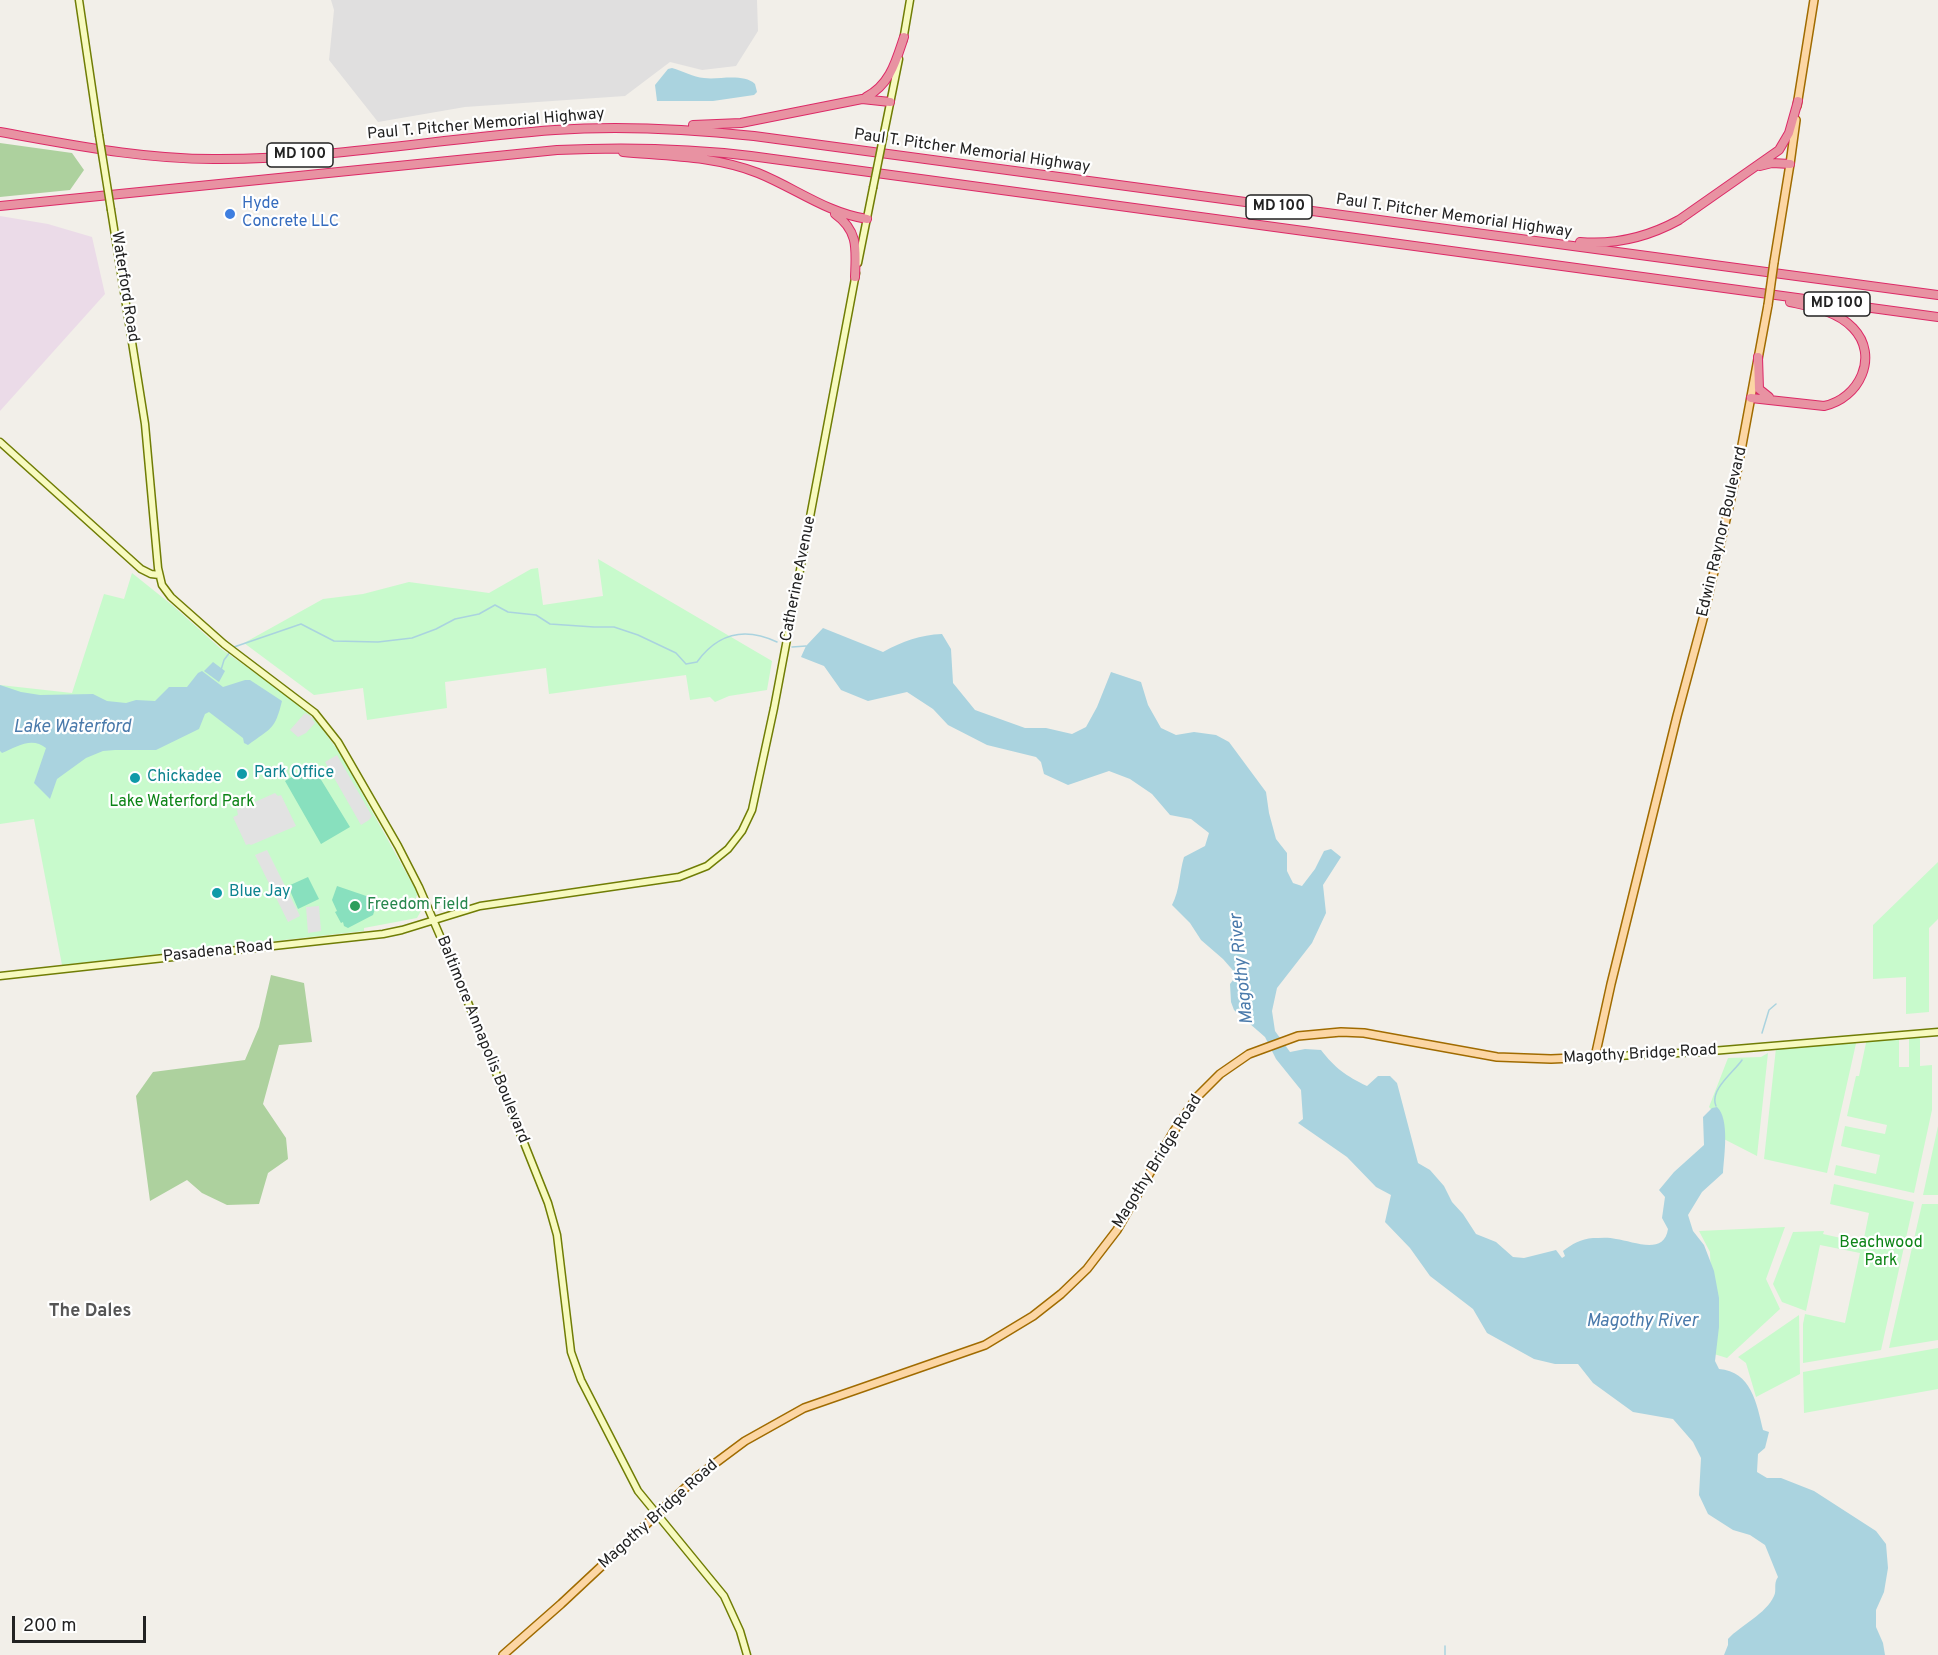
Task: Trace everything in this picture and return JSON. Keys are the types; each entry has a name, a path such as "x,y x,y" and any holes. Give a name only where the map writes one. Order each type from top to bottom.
{"highway":[{"path":"620,127 723,125 862,99 872,94 888,78 904,37"},
{"path":"862,99 890,102"},
{"path":"1408,224 1569,242 1606,243 1663,229 1779,150 1784,143 1798,101"},
{"name":"Paul T. Pitcher Memorial Highway","path":"0,132 130,154 220,159 287,157 555,130 620,127 691,130 754,136 1938,295"},
{"path":"601,148 724,163 759,173 847,216 867,219"},
{"name":"Paul T. Pitcher Memorial Highway","path":"0,206 523,153 601,148 690,150 751,156 1938,317"},
{"path":"1756,167 1790,164"},
{"path":"819,203 842,219 852,232 856,250 855,277"},
{"path":"1736,290 1828,311 1838,316 1854,328 1864,346 1865,366 1854,390 1841,401 1815,407 1767,397 1759,389 1758,357"},
{"path":"1751,398 1782,401"}],"main road":[{"name":"Waterford Road","path":"79,0 145,424 159,575"},
{"name":"Catherine Avenue","path":"433,920 466,909 492,904 679,878 707,866 728,849 742,831 752,810 774,708 910,0"},
{"name":"Edwin Raynor Boulevard","path":"1595,1057 1611,984 1706,608 1740,459 1768,304 1814,0"},
{"path":"0,442 141,569 159,575"},
{"name":"Baltimore Annapolis Boulevard","path":"159,575 167,593 215,637 293,695 322,720 338,742 398,846 433,920 548,1203 558,1235 571,1352 581,1380 638,1491 720,1590 733,1614 747,1655"},
{"name":"Pasadena Road","path":"0,975 376,935 433,920"},
{"name":"Magothy Bridge Road","path":"503,1655 698,1476 745,1441 788,1416 828,1398 985,1345 1033,1316 1061,1294 1087,1269 1117,1230 1174,1131 1197,1097 1220,1074 1249,1054 1285,1040 1311,1034 1341,1032 1364,1033 1497,1057 1551,1059 1700,1052 1938,1032"}],"shaded area":[{"path":"331,0 757,0 758,31 736,66 702,70 670,62 625,96 465,107 378,122 329,60 334,10"},
{"path":"0,216 48,224 92,237 105,294 0,411"},
{"path":"305,713 313,718 315,723 306,733 298,737 290,730"},
{"path":"337,755 372,816 361,825 325,762"},
{"path":"275,793 278,796 281,795 296,826 246,845 233,817 238,815 237,810"},
{"path":"267,850 300,916 288,922 255,855"},
{"path":"319,906 321,931 308,933 306,907"}],"green space":[{"path":"0,143 72,153 84,170 70,190 0,197"},
{"path":"598,559 772,661 767,690 729,696 715,702 710,697 690,700 686,675 549,694 546,668 445,682 447,708 367,720 363,688 314,695 244,643 323,599 363,594 409,582 489,593 531,569 538,568 543,605 603,596"},
{"name":"Lake Waterford Park","path":"132,573 220,648 295,701 317,722 339,752 418,894 416,897 422,909 417,918 364,928 364,931 62,965 34,819 0,824 0,685 72,693 104,594 124,599"},
{"path":"312,765 350,827 321,844 285,781"},
{"path":"1938,862 1938,919 1929,928 1929,1012 1906,1014 1906,977 1873,979 1873,925"},
{"path":"308,877 319,899 298,909 288,886"},
{"name":"Freedom Field","path":"337,886 378,900 373,915 348,928 344,926 335,912 337,911 332,900"},
{"path":"271,975 304,983 312,1042 279,1045 263,1104 286,1138 288,1159 268,1173 259,1204 227,1205 202,1193 187,1180 150,1201 136,1096 153,1072 245,1060 259,1027"},
{"name":"Beachwood Park","path":"1920,1030 1920,1066 1932,1065 1932,1110 1914,1193 1834,1175 1836,1165 1876,1174 1880,1155 1841,1146 1845,1126 1885,1134 1887,1125 1847,1116 1867,1038 1871,1034 1899,1031 1899,1067 1909,1067 1909,1031"},
{"path":"1853,1035 1857,1039 1827,1173 1764,1159 1776,1048 1786,1042"},
{"path":"1768,1053 1757,1156 1718,1136 1722,1121 1709,1107 1728,1058 1761,1057"},
{"name":"Beachwood Park","path":"1938,1126 1938,1195 1923,1195"},
{"name":"Beachwood Park","path":"1834,1184 1914,1202 1881,1350 1803,1363 1805,1314 1845,1323 1860,1253 1820,1245 1806,1311 1782,1302 1773,1284 1793,1232 1824,1231 1823,1234 1863,1243 1869,1213 1830,1204"},
{"name":"Beachwood Park","path":"1922,1204 1938,1204 1938,1340 1889,1348"},
{"path":"1785,1227 1766,1279 1780,1309 1727,1358 1714,1354 1710,1252 1699,1231"},
{"path":"1799,1315 1800,1374 1756,1397 1746,1363 1738,1357"},
{"path":"1938,1348 1938,1389 1804,1413 1803,1372"}],"water":[{"path":"672,68 700,77 744,79 755,84 757,92 754,95 713,101 657,101 655,85 668,69"},
{"name":"Magothy River","path":"823,628 883,652 912,639 942,634 951,649 953,683 975,710 1025,728 1046,728 1072,734 1086,727 1111,672 1141,682 1148,705 1161,728 1176,735 1194,732 1216,735 1229,742 1266,792 1276,839 1287,853 1287,871 1293,883 1302,886 1315,869 1324,851 1331,849 1341,857 1323,885 1326,913 1312,943 1277,988 1272,1011 1275,1031 1290,1052 1305,1049 1321,1050 1341,1071 1367,1086 1378,1076 1390,1076 1397,1083 1418,1163 1430,1170 1444,1186 1452,1202 1476,1234 1496,1242 1513,1257 1524,1258 1556,1250 1562,1258 1565,1256 1563,1251 1570,1246 1593,1238 1610,1238 1647,1245 1661,1242 1668,1229 1662,1218 1665,1197 1659,1190 1674,1172 1704,1145 1703,1117 1712,1108 1717,1107 1724,1120 1725,1129 1723,1173 1702,1192 1688,1215 1693,1231 1704,1245 1714,1271 1719,1298 1719,1327 1715,1361 1719,1369 1730,1371 1745,1382 1755,1400 1763,1430 1769,1432 1765,1448 1758,1454 1757,1472 1767,1478 1781,1478 1814,1491 1876,1531 1886,1544 1888,1568 1884,1592 1876,1610 1876,1627 1885,1655 1724,1655 1728,1639 1759,1614 1774,1596 1778,1577 1765,1545 1750,1535 1733,1530 1708,1514 1699,1495 1701,1458 1693,1442 1673,1419 1633,1412 1593,1383 1578,1364 1555,1364 1534,1359 1487,1333 1473,1309 1430,1276 1410,1248 1385,1222 1391,1195 1376,1187 1347,1157 1298,1123 1303,1119 1301,1090 1276,1059 1265,1037 1234,1010 1230,984 1237,975 1201,940 1190,923 1172,905 1177,894 1184,857 1205,846 1209,833 1191,819 1170,815 1152,794 1130,779 1109,771 1068,785 1044,774 1041,762 1036,757 987,745 948,725 933,709 907,692 868,701 841,690 824,666 801,657 806,646"},
{"path":"213,662 225,671 219,682 204,671"},
{"name":"Lake Waterford","path":"202,671 223,687 250,680 282,701 277,718 271,727 248,745 244,743 243,738 209,712 205,714 199,729 156,750 103,751 86,758 57,779 50,799 34,783 46,748 30,743 2,753 0,751 0,685 40,695 93,694 107,701 126,703 136,700 155,701 169,687 187,687"}],"waterway":[{"name":"Magothy River","path":"234,647 301,624 334,641 378,642 412,638 455,619 479,614 495,605 508,612 536,615 550,624 614,627 638,635 676,653 686,664 697,662 714,645 733,636 754,635 777,642"},
{"name":"Magothy River","path":"792,647 806,646"},
{"name":"Magothy River","path":"221,670 230,652"},
{"path":"1762,1033 1769,1010 1776,1004"},
{"path":"1716,1106 1715,1100 1719,1088 1742,1060"},
{"path":"1445,1646 1445,1655"}],"place":[{"name":"Hyde Concrete LLC","path":"230,214"},
{"name":"Park Office","path":"242,774"},
{"name":"Chickadee","path":"135,778"},
{"name":"Blue Jay","path":"217,893"},
{"name":"Freedom Field","path":"355,906"}],"district":[{"name":"The Dales","path":"90,1312"}]}
